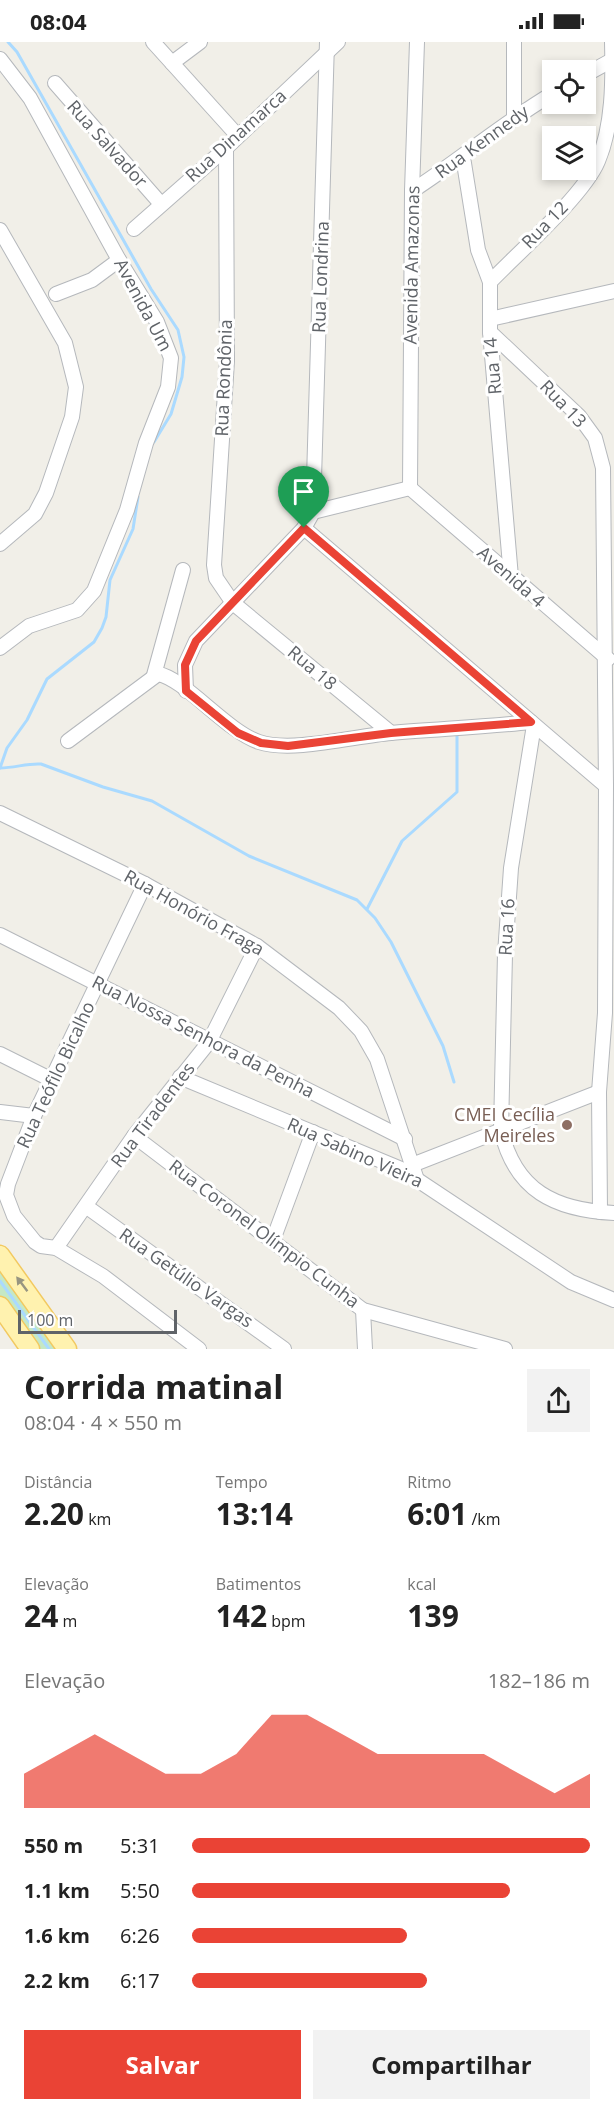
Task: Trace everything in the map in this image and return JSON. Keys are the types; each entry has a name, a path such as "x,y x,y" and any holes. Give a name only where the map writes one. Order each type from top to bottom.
{"main road":[{"path":"0,1256 67,1349"},
{"path":"0,1306 30,1349"}],"street":[{"path":"153,42 237,135"},
{"path":"172,63 200,42"},
{"name":"Rua Dinamarca","path":"134,229 226,148 327,48 338,42"},
{"name":"Avenida Amazonas","path":"410,488 412,190 417,42"},
{"path":"514,42 514,116"},
{"name":"Rua 12","path":"490,282 573,196 597,164 608,133 612,42"},
{"name":"Rua Londrina","path":"314,512 327,48"},
{"name":"Avenida Um","path":"0,59 30,98 119,260 157,322 171,358 168,387 146,443 127,510 94,591 77,609 29,626 0,648"},
{"path":"596,69 613,59"},
{"name":"Rua Salvador","path":"55,83 161,204"},
{"name":"Rua Kennedy","path":"412,190 463,157 514,116 542,100"},
{"name":"Rua Rondônia","path":"226,148 227,361 214,565 216,578 233,603"},
{"name":"Rua 14","path":"463,157 478,250 490,282 490,326 511,577"},
{"path":"0,230 65,343 76,387 72,417 46,493 35,514 0,544"},
{"path":"56,294 92,280 119,260"},
{"path":"490,326 614,291"},
{"name":"Rua 13","path":"490,326 579,416 595,438 603,468 609,660 606,786 609,1008 599,1092 607,1212"},
{"path":"186,691 185,665 196,641 304,528 314,512 410,488"},
{"name":"Avenida 4","path":"410,488 609,660"},
{"path":"304,528 606,786"},
{"path":"68,741 159,675 183,570"},
{"name":"Rua 18","path":"233,603 391,733"},
{"path":"159,675 186,691 238,733 261,743 288,746 391,733 533,724"},
{"name":"Rua 16","path":"533,724 510,868 505,954 501,1130 506,1153 524,1180 550,1200 576,1210 607,1212"},
{"name":"Rua Honório Fraga","path":"2,818 145,884 257,946 339,1008 361,1031 377,1059 414,1171"},
{"name":"Rua Teófilo Bicalho","path":"57,1248 41,1246 14,1216 6,1195 8,1184 34,1116 145,884"},
{"name":"Rua Nossa Senhora da Penha","path":"0,935 405,1139"},
{"name":"Rua Tiradentes","path":"57,1248 134,1136 209,1042 257,946"},
{"path":"0,1054 52,1080"},
{"name":"Rua Sabino Vieira","path":"180,1077 414,1171 571,1282 614,1300"},
{"path":"414,1171 501,1130 599,1092"},
{"path":"0,1113 34,1116"},
{"path":"273,1240 313,1132"},
{"name":"Rua Coronel Olímpio Cunha","path":"134,1136 363,1310 505,1349"},
{"name":"Rua Getúlio Vargas","path":"87,1207 284,1349"},
{"path":"57,1248 103,1276 199,1349"},
{"path":"363,1310 365,1349"}],"green space":[{"path":"0,1267 58,1349 37,1349 0,1296"}],"waterway":[{"path":"8,42 17,52 151,289 178,330 184,357 182,377 171,414 154,442"},
{"path":"0,768 7,748 27,720 47,679 94,642 102,628 106,617 110,580 133,529 138,497"},
{"path":"367,909 402,841 457,792 457,734"},
{"path":"0,768 41,764 103,787 152,801 249,856 357,900 375,918 391,942 443,1046 454,1082"},
{"path":"0,1281 49,1349"}],"place":[{"name":"CMEI Cecília Meireles","path":"567,1125"}],"route":[{"path":"304,528 531,722 391,733 288,746 261,743 238,733 186,691 185,665 196,641 304,528"}]}
